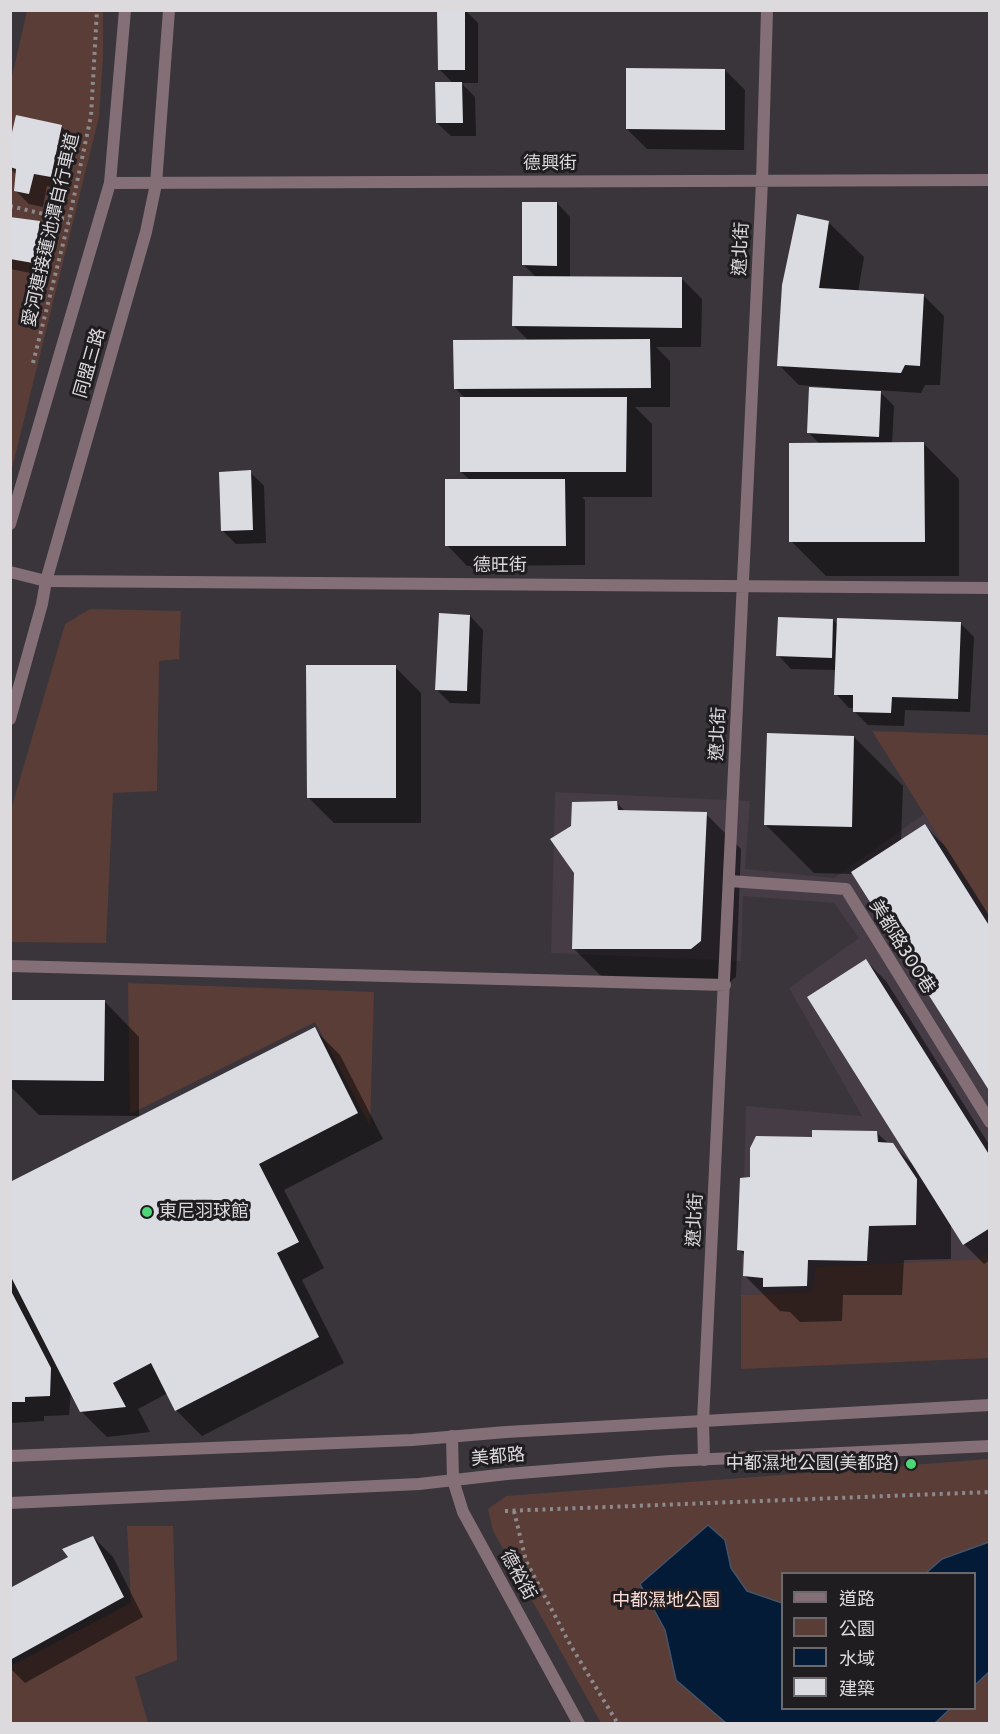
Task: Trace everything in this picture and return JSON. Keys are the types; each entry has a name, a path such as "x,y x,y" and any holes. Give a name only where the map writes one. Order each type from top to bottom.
{"street":[{"name":"同盟三路","path":"10,524 110,183 125,10"},
{"name":"同盟三路","path":"10,719 42,604 46,581 146,232 156,184 169,10"},
{"name":"遼北街","path":"704,1460 703,1420 762,181 766,10"},
{"name":"德興街","path":"110,183 990,180"},
{"name":"德旺街","path":"10,572 46,581 990,588"},
{"name":"美都路300巷","path":"729,881 846,889 990,1122"},
{"path":"10,966 725,985"},
{"name":"美都路","path":"10,1455 412,1440 703,1420 990,1405"},
{"name":"德裕街","path":"452,1436 453,1480 463,1512 579,1724"},
{"name":"美都路","path":"10,1503 396,1485 704,1460 990,1446"}],"path":[{"name":"愛河連接蓮池潭自行車道","path":"33,364 69,220 91,116 97,10"},
{"path":"10,206 69,220"},
{"path":"505,1511 990,1492"},
{"path":"514,1510 526,1561 535,1580 618,1724"}],"shaded area":[{"path":"555,792 750,801 745,869 834,878 924,814 989,917 989,1251 979,1259 816,1267 813,1292 741,1295 746,1106 862,1116 789,988 859,938 834,903 743,896 741,961 551,953"}],"green space":[{"path":"27,11 103,11 103,57 99,117 11,472 11,81"},
{"path":"90,609 181,611 179,659 159,661 157,791 113,793 106,943 11,942 11,810 65,624"},
{"path":"872,731 989,735 989,917"},
{"path":"128,983 374,992 370,1126 315,1022 130,1114"},
{"path":"989,1251 989,1358 741,1369 741,1295 812,1292 816,1267 979,1259"},
{"name":"中都濕地公園","path":"989,1459 989,1723 601,1723 493,1531 488,1509 506,1496"},
{"path":"127,1526 173,1526 177,1660 135,1677 148,1723 11,1723 11,1666 131,1603"}],"water":[{"path":"708,1525 725,1540 731,1568 747,1591 781,1603 781,1710 949,1710 935,1723 726,1723 676,1680 665,1630 640,1584"},
{"path":"989,1542 989,1672 976,1684 976,1572 927,1572 942,1559"}],"building":[{"path":"437,10 465,10 465,70 438,70"},
{"path":"626,68 725,69 725,130 626,129"},
{"path":"435,82 462,82 463,123 436,123"},
{"path":"16,115 62,125 51,177 34,174 29,194 14,191 16,169 10,167 10,141"},
{"path":"522,202 557,202 557,266 522,265"},
{"path":"797,214 829,221 819,288 924,294 920,366 905,365 901,373 777,366 782,285"},
{"path":"10,217 40,221 33,263 10,259"},
{"path":"513,276 682,277 682,328 512,326"},
{"path":"650,339 651,388 454,389 453,340"},
{"path":"809,387 881,391 879,437 807,433"},
{"path":"460,397 627,397 626,472 460,472"},
{"path":"924,442 925,542 789,542 789,443"},
{"path":"251,470 253,530 221,531 219,472"},
{"path":"445,479 565,479 566,546 445,546"},
{"path":"439,613 470,615 467,691 435,690"},
{"path":"778,617 833,619 832,658 776,656"},
{"path":"837,618 961,622 958,699 892,697 891,713 853,712 853,695 834,695"},
{"path":"306,665 396,665 396,798 307,798"},
{"path":"767,733 854,736 852,827 764,825"},
{"path":"617,801 618,810 707,812 701,941 691,949 572,949 574,873 550,839 571,826 572,802"},
{"path":"925,824 990,927 990,1092 851,872"},
{"path":"866,959 990,1156 990,1228 963,1245 807,997"},
{"path":"10,1000 105,1000 104,1081 10,1080"},
{"name":"東尼羽球館","path":"315,1027 358,1113 259,1164 299,1242 277,1253 319,1337 175,1411 151,1363 113,1383 126,1407 80,1412 10,1275 10,1182"},
{"path":"812,1130 877,1131 878,1142 893,1143 917,1179 916,1225 869,1226 867,1261 808,1260 807,1286 763,1287 763,1278 743,1276 744,1251 737,1250 740,1178 750,1177 750,1148 756,1136 812,1137"},
{"path":"10,1289 51,1368 50,1396 25,1397 25,1402 10,1402"},
{"path":"93,1536 124,1597 10,1660 10,1588 68,1557 62,1549"}],"place":[{"name":"東尼羽球館","path":"147,1212"},
{"name":"中都濕地公園(美都路)","path":"911,1464"}]}
